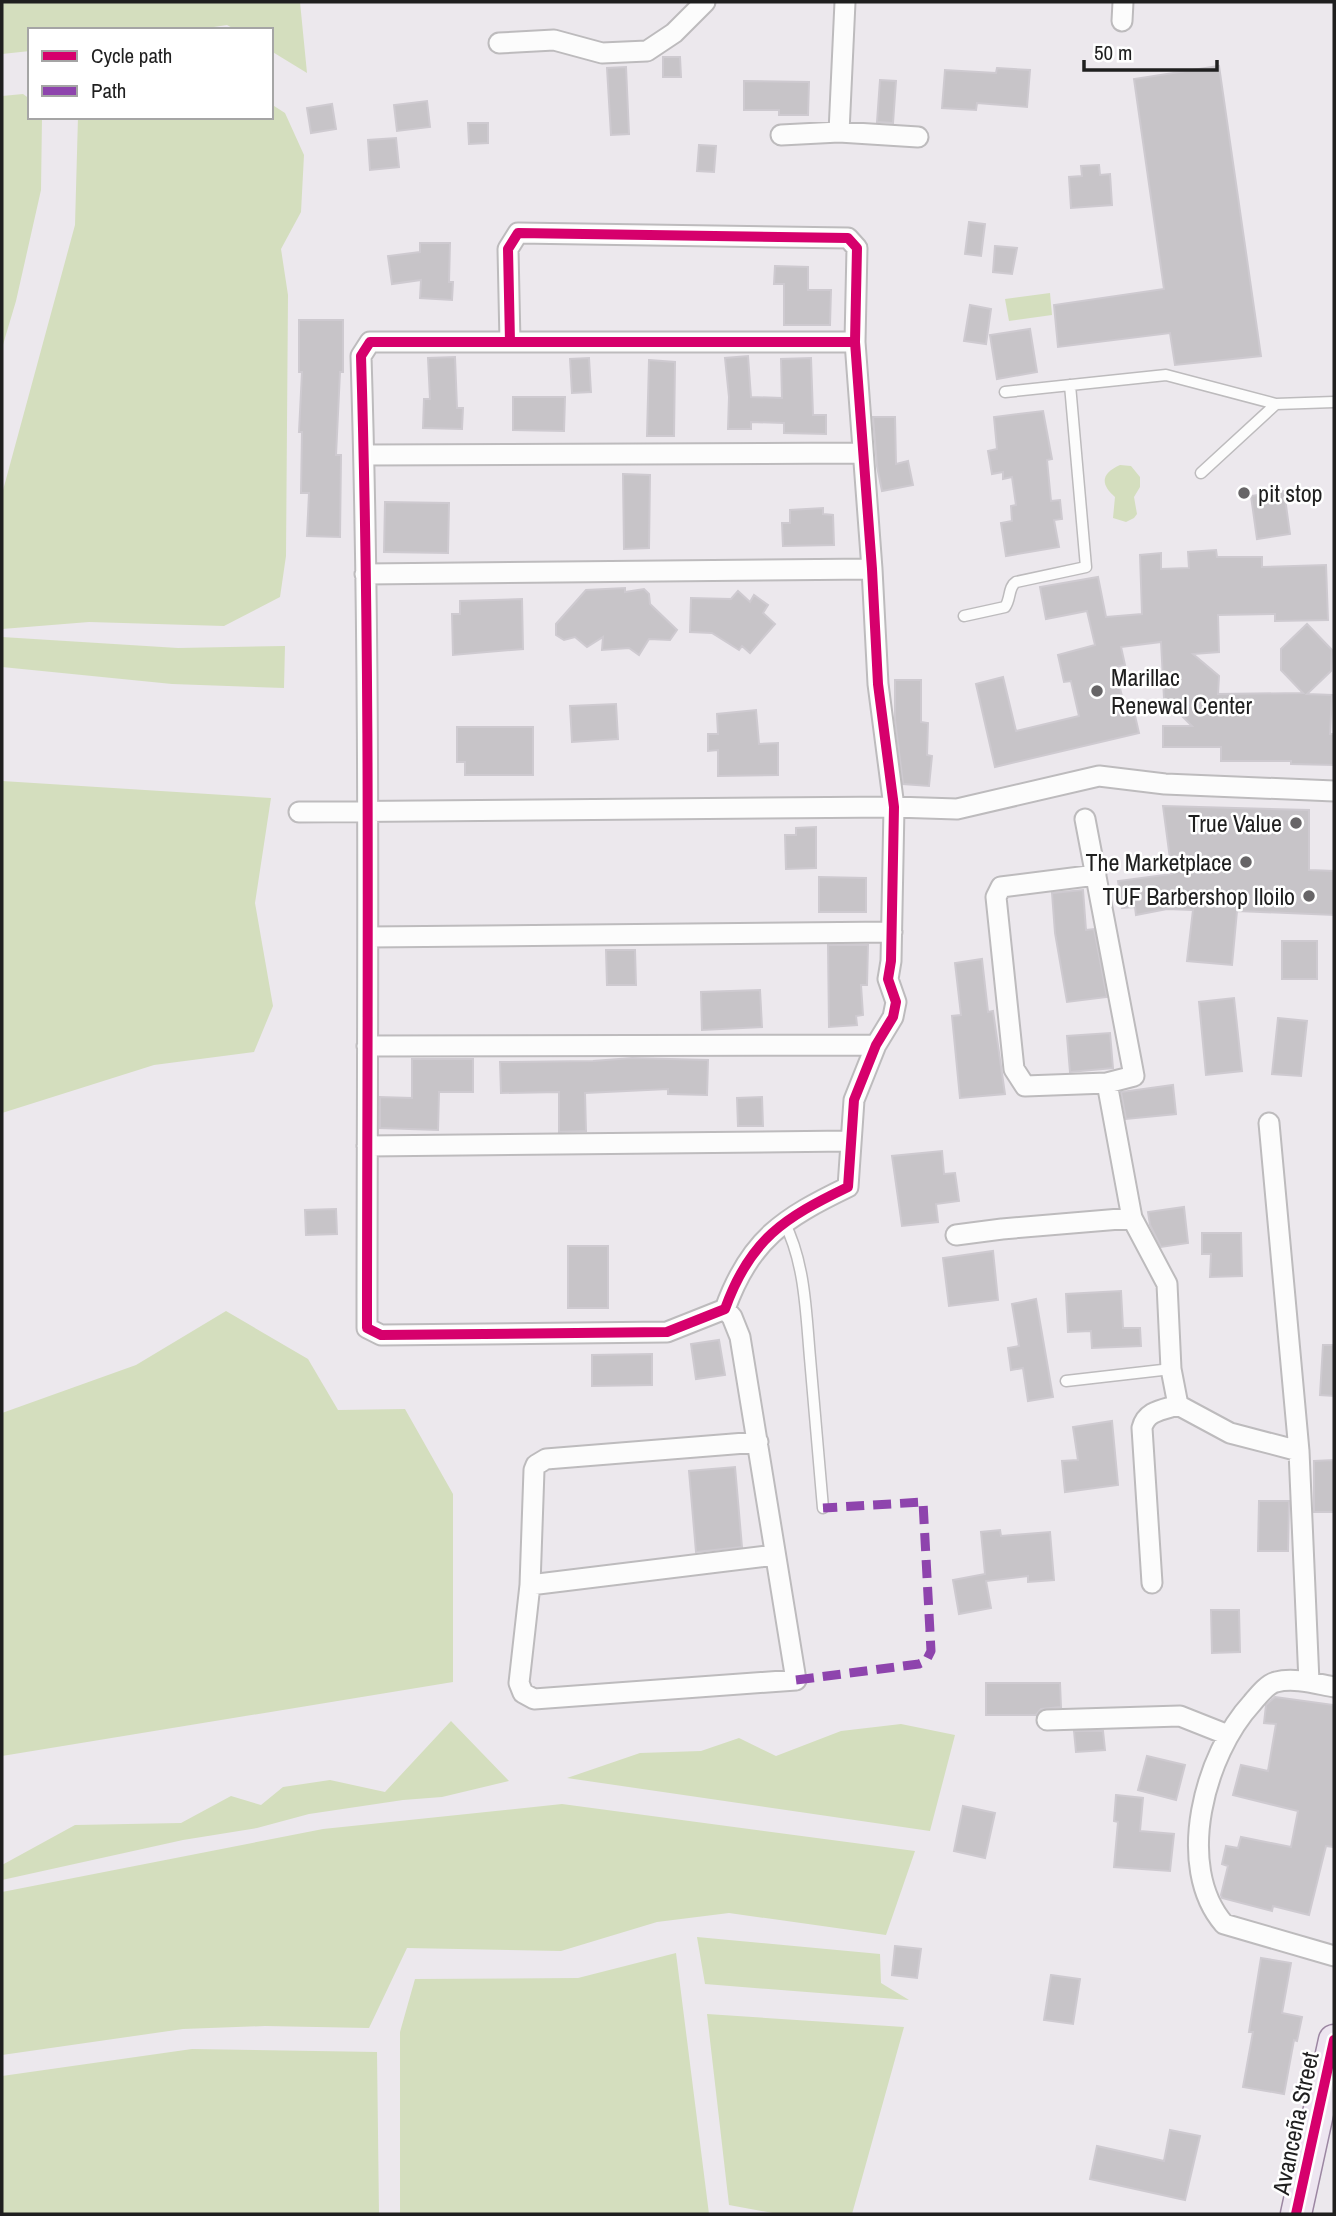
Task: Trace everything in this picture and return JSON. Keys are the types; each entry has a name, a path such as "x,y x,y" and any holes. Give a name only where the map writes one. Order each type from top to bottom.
{"main road":[{"name":"Avanceña Street","path":"1296,2214 1330,2075 1334,2040"}],"street":[{"path":"499,43 554,40 602,53 647,51 674,33 705,2"},
{"path":"839,132 845,2"},
{"path":"781,135 839,132 918,136"},
{"path":"510,342 508,249 518,233 848,238 857,248 855,342 878,684 894,807 892,932 888,979 896,1002 893,1017 876,1045 854,1100 848,1187 784,1221 746,1260 725,1309 667,1332 381,1335 367,1328 368,937 361,356 370,342 510,342 855,342"},
{"path":"364,455 863,453"},
{"path":"365,574 872,569"},
{"path":"299,812 894,807 957,809 1099,776 1165,784 1334,792"},
{"path":"1085,819 1096,875 1134,1076 1107,1083 1025,1086 1014,1069 996,897 1000,887 1096,875"},
{"path":"368,937 892,932"},
{"path":"367,1046 876,1045"},
{"path":"1107,1083 1132,1218 1167,1284 1171,1369 1178,1405"},
{"path":"1269,1123 1299,1451 1308,1682"},
{"path":"367,1146 850,1142"},
{"path":"956,1235 1132,1218"},
{"path":"725,1309 732,1317 740,1337 758,1441 796,1680 534,1699 523,1693 519,1683 530,1586 534,1470 540,1461 758,1441"},
{"path":"1152,1583 1142,1429 1143,1422 1151,1413 1178,1405 1230,1433 1299,1451"},
{"path":"530,1586 775,1555"},
{"path":"1334,1687 1308,1682 1274,1682 1245,1710 1228,1735 1208,1782 1199,1828 1199,1864 1205,1896 1224,1924 1334,1955"},
{"path":"1047,1720 1180,1716 1228,1735"}],"lane":[{"path":"1005,392 1166,375 1276,404 1334,402"},
{"path":"964,616 1005,607 1011,586 1016,582 1086,567 1070,385"},
{"path":"1200,473 1276,404"},
{"path":"784,1221 794,1242 799,1266 823,1508"},
{"path":"1066,1381 1171,1369"}],"shaded area":[{"path":"2,2 300,2 307,73 273,52 273,28 232,28 227,25 207,28 28,28 28,51 2,54"},
{"path":"23,94 28,98 28,119 42,119 41,190 16,301 2,348 2,96"},
{"path":"273,105 285,113 304,155 301,212 281,249 288,295 286,556 280,597 224,626 89,622 2,629 2,494 75,225 78,119 273,119"},
{"path":"1050,293 1052,315 1009,321 1005,299"},
{"path":"1120,465 1131,466 1140,477 1140,487 1134,497 1137,514 1126,522 1113,518 1115,497 1105,484 1109,472"},
{"path":"2,637 178,648 285,646 284,688 172,684 2,667"},
{"path":"2,781 271,798 255,903 273,1006 254,1052 154,1065 2,1113"},
{"path":"226,1311 308,1359 338,1410 405,1409 453,1494 453,1682 2,1756 2,1413 136,1365"},
{"path":"451,1721 509,1781 442,1797 309,1814 257,1828 183,1840 2,1880 2,1865 75,1825 181,1823 231,1796 261,1805 283,1787 330,1780 385,1792"},
{"path":"901,1724 955,1735 930,1831 567,1778 640,1753 701,1751 739,1738 776,1756 841,1731"},
{"path":"562,1804 915,1851 886,1935 729,1913 657,1922 561,1951 407,1948 369,2028 265,2026 183,2029 2,2055 2,1892 323,1829"},
{"path":"697,1937 880,1954 881,1983 909,2000 705,1984"},
{"path":"676,1953 709,2214 400,2214 400,2032 415,1979 578,1978"},
{"path":"707,2014 904,2027 852,2214 778,2214 729,2205"},
{"path":"192,2049 377,2052 379,2214 2,2214 2,2076"}],"building":[{"path":"663,57 680,57 681,77 663,77"},
{"path":"1219,66 1261,356 1175,365 1170,333 1058,347 1054,305 1164,289 1134,79"},
{"path":"626,67 629,134 611,135 607,68"},
{"path":"997,68 1030,70 1027,107 977,103 976,110 942,108 945,70 996,73"},
{"path":"880,80 896,81 893,123 877,122"},
{"path":"744,81 809,82 808,115 779,115 779,110 744,110"},
{"path":"427,101 430,127 397,131 394,105"},
{"path":"332,104 336,129 311,133 307,108"},
{"path":"468,123 488,123 488,143 469,144"},
{"path":"396,138 399,167 370,170 368,140"},
{"path":"699,145 716,146 714,172 697,171"},
{"path":"1099,165 1100,175 1110,174 1112,205 1071,208 1069,177 1082,176 1081,166"},
{"path":"969,222 985,224 981,256 965,254"},
{"path":"420,243 450,243 449,282 453,282 452,300 420,298 421,280 392,284 388,256 420,252"},
{"path":"995,246 1017,248 1012,274 993,272"},
{"path":"775,266 808,267 808,290 831,290 830,325 784,325 784,284 774,284"},
{"path":"970,305 991,309 986,344 964,341"},
{"path":"299,320 343,320 343,372 340,372 336,455 341,455 340,537 307,536 309,493 301,493 302,432 299,432 302,372 299,372"},
{"path":"1030,329 1037,372 997,379 990,335"},
{"path":"748,356 751,397 782,398 781,359 811,358 813,415 826,415 826,434 784,433 784,423 751,422 751,429 728,429 729,397 725,358"},
{"path":"455,357 457,408 463,408 462,429 423,428 424,399 430,399 428,358"},
{"path":"589,358 591,392 572,393 570,359"},
{"path":"649,360 675,362 674,436 647,436"},
{"path":"513,397 565,397 564,431 513,430"},
{"path":"1043,411 1052,459 1047,460 1051,501 1060,500 1062,519 1054,520 1059,547 1006,556 1001,523 1012,521 1011,506 1016,505 1012,477 1003,479 1003,472 992,474 988,451 997,449 994,417"},
{"path":"873,417 895,417 896,464 908,461 913,485 882,491"},
{"path":"623,474 650,475 649,548 624,549"},
{"path":"1284,491 1290,534 1257,539 1251,496"},
{"path":"385,502 449,503 448,553 384,552"},
{"path":"823,508 823,514 833,515 834,545 783,546 782,523 790,523 790,510"},
{"path":"1216,550 1217,557 1262,557 1262,567 1326,565 1328,620 1275,621 1275,614 1218,615 1219,652 1193,654 1219,676 1218,694 1303,693 1281,670 1281,649 1307,624 1332,650 1331,671 1307,694 1332,695 1330,734 1334,734 1334,765 1291,764 1291,761 1221,761 1221,747 1163,747 1163,726 1192,726 1164,698 1161,642 1121,647 1125,665 1115,667 1125,709 1133,707 1139,733 995,767 976,684 1003,677 1016,731 1079,716 1071,681 1064,682 1058,655 1095,645 1087,611 1046,619 1040,587 1098,577 1106,617 1142,614 1140,555 1161,553 1161,569 1189,568 1188,552"},
{"path":"625,588 625,592 644,589 649,594 650,604 677,630 670,640 649,639 639,655 629,648 602,650 603,637 587,647 575,637 564,640 556,635 556,624 586,590"},
{"path":"738,591 750,602 754,595 768,605 763,613 775,624 750,653 742,646 739,650 712,633 690,632 691,598 731,599"},
{"path":"522,599 523,649 453,655 452,614 460,614 460,601"},
{"path":"895,680 921,680 921,722 928,723 927,755 932,756 929,786 903,784 895,720"},
{"path":"616,704 618,739 572,742 570,706"},
{"path":"756,710 759,744 778,743 778,775 718,776 718,750 708,751 708,734 718,734 717,714"},
{"path":"457,727 533,727 533,775 465,775 465,762 457,762"},
{"path":"1163,806 1309,810 1309,870 1334,871 1334,915 1237,911 1232,965 1187,961 1193,910 1167,909 1136,915 1135,907 1122,908 1118,881 1172,874"},
{"path":"816,827 816,868 786,869 785,835 796,835 796,828"},
{"path":"819,877 866,878 866,912 819,912"},
{"path":"1083,890 1086,930 1094,929 1107,997 1067,1002 1055,933 1052,893"},
{"path":"1282,941 1317,941 1317,979 1282,979"},
{"path":"828,945 868,945 867,985 861,985 863,1015 856,1016 857,1025 829,1027"},
{"path":"606,950 635,950 636,985 607,985"},
{"path":"982,959 988,1012 993,1011 1005,1094 960,1098 952,1016 961,1015 955,963"},
{"path":"760,990 762,1027 702,1030 701,992"},
{"path":"1234,998 1242,1071 1206,1075 1199,1002"},
{"path":"1278,1018 1307,1021 1301,1076 1272,1074"},
{"path":"1110,1033 1113,1068 1070,1072 1067,1036"},
{"path":"632,1058 708,1060 707,1095 668,1094 668,1089 585,1093 586,1131 559,1132 559,1092 501,1093 500,1062"},
{"path":"412,1059 473,1059 473,1092 439,1092 438,1130 380,1128 380,1097 412,1098"},
{"path":"1173,1085 1176,1114 1126,1119 1121,1092"},
{"path":"762,1097 763,1126 738,1126 737,1098"},
{"path":"942,1151 944,1174 955,1173 959,1201 936,1204 938,1222 902,1226 892,1156"},
{"path":"1184,1207 1188,1243 1161,1247 1150,1225 1148,1212"},
{"path":"336,1209 337,1234 306,1235 305,1210"},
{"path":"1202,1233 1241,1233 1242,1276 1210,1277 1211,1254 1202,1254"},
{"path":"568,1246 608,1246 608,1308 568,1308"},
{"path":"993,1251 998,1300 949,1306 943,1258"},
{"path":"1121,1291 1123,1328 1140,1328 1141,1346 1092,1348 1091,1331 1068,1332 1066,1294"},
{"path":"1036,1299 1053,1397 1028,1401 1023,1368 1011,1370 1008,1348 1019,1346 1012,1304"},
{"path":"719,1340 725,1375 696,1379 691,1344"},
{"path":"1323,1345 1334,1345 1334,1396 1320,1395"},
{"path":"652,1354 652,1385 592,1386 592,1355"},
{"path":"1112,1421 1118,1485 1065,1492 1062,1461 1078,1460 1073,1427"},
{"path":"1334,1460 1334,1512 1314,1512 1314,1461"},
{"path":"735,1467 742,1547 696,1552 689,1471"},
{"path":"1259,1501 1289,1501 1288,1551 1258,1551"},
{"path":"1000,1530 1001,1536 1050,1532 1054,1580 1028,1582 1028,1576 986,1581 991,1608 959,1614 953,1580 985,1574 981,1532"},
{"path":"1211,1610 1239,1610 1240,1652 1212,1653"},
{"path":"986,1683 1060,1683 1061,1707 1041,1709 1036,1715 986,1715"},
{"path":"1275,1697 1334,1705 1334,1847 1326,1846 1309,1915 1273,1906 1272,1911 1222,1898 1221,1895 1228,1866 1222,1864 1226,1846 1238,1848 1241,1837 1291,1847 1298,1811 1233,1795 1241,1765 1268,1771 1276,1724 1264,1723 1266,1705"},
{"path":"1074,1731 1103,1731 1105,1750 1076,1752"},
{"path":"1147,1756 1185,1765 1176,1800 1138,1790"},
{"path":"1116,1795 1143,1798 1140,1831 1174,1834 1170,1871 1114,1867 1118,1822 1114,1821"},
{"path":"963,1806 995,1813 985,1858 954,1851"},
{"path":"895,1946 921,1949 917,1978 892,1975"},
{"path":"1261,1958 1291,1963 1282,2013 1302,2017 1297,2041 1294,2040 1284,2094 1243,2087 1253,2032 1249,2032"},
{"path":"1051,1975 1080,1979 1073,2024 1044,2020"},
{"path":"1170,2130 1200,2136 1185,2200 1090,2179 1097,2146 1164,2161"}],"marked path":[{"path":"796,1680 919,1664 926,1661 931,1651 923,1502 823,1508"}],"cycle path":[{"path":"510,342 508,249 518,233 848,238 857,248 855,342 878,684 894,807 891,961 888,979 896,1002 893,1017 876,1045 854,1100 848,1187 805,1209 772,1233 746,1265 725,1309 667,1332 381,1335 367,1328 367,720 361,356 370,342 855,342"},
{"path":"1296,2214 1334,2040"}],"place":[{"name":"pit stop","path":"1244,493"},
{"name":"Marillac Renewal Center","path":"1097,691"},
{"name":"True Value","path":"1296,823"},
{"name":"The Marketplace","path":"1246,862"},
{"name":"TUF Barbershop Iloilo","path":"1309,896"}]}
